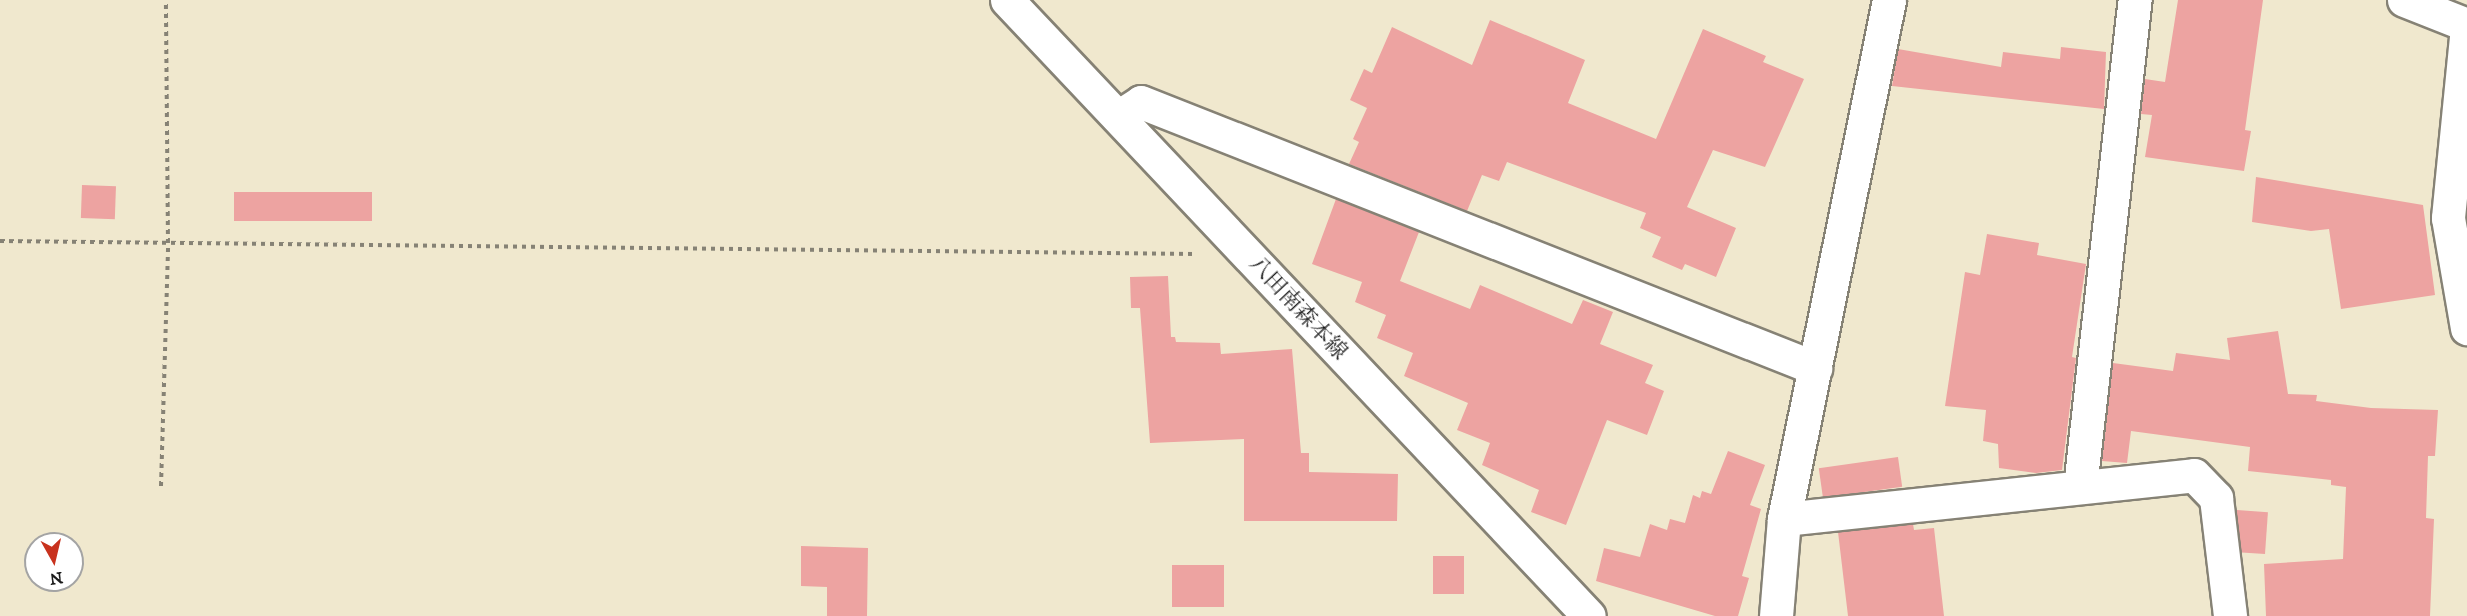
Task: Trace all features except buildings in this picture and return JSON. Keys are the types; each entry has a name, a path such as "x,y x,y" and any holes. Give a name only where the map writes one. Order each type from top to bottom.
{"street":[{"name":"八田南森本線","path":"1007,0 1589,616"},
{"path":"1776,616 1784,519 1889,0"},
{"path":"2080,487 2135,0"},
{"path":"2404,0 2467,26 2458,216 2467,328"},
{"path":"1118,117 1141,102 1815,368"},
{"path":"1784,519 2194,475 2216,498 2230,616"}],"path":[{"path":"161,486 168,243 166,0"},
{"path":"0,241 1246,254"}]}
